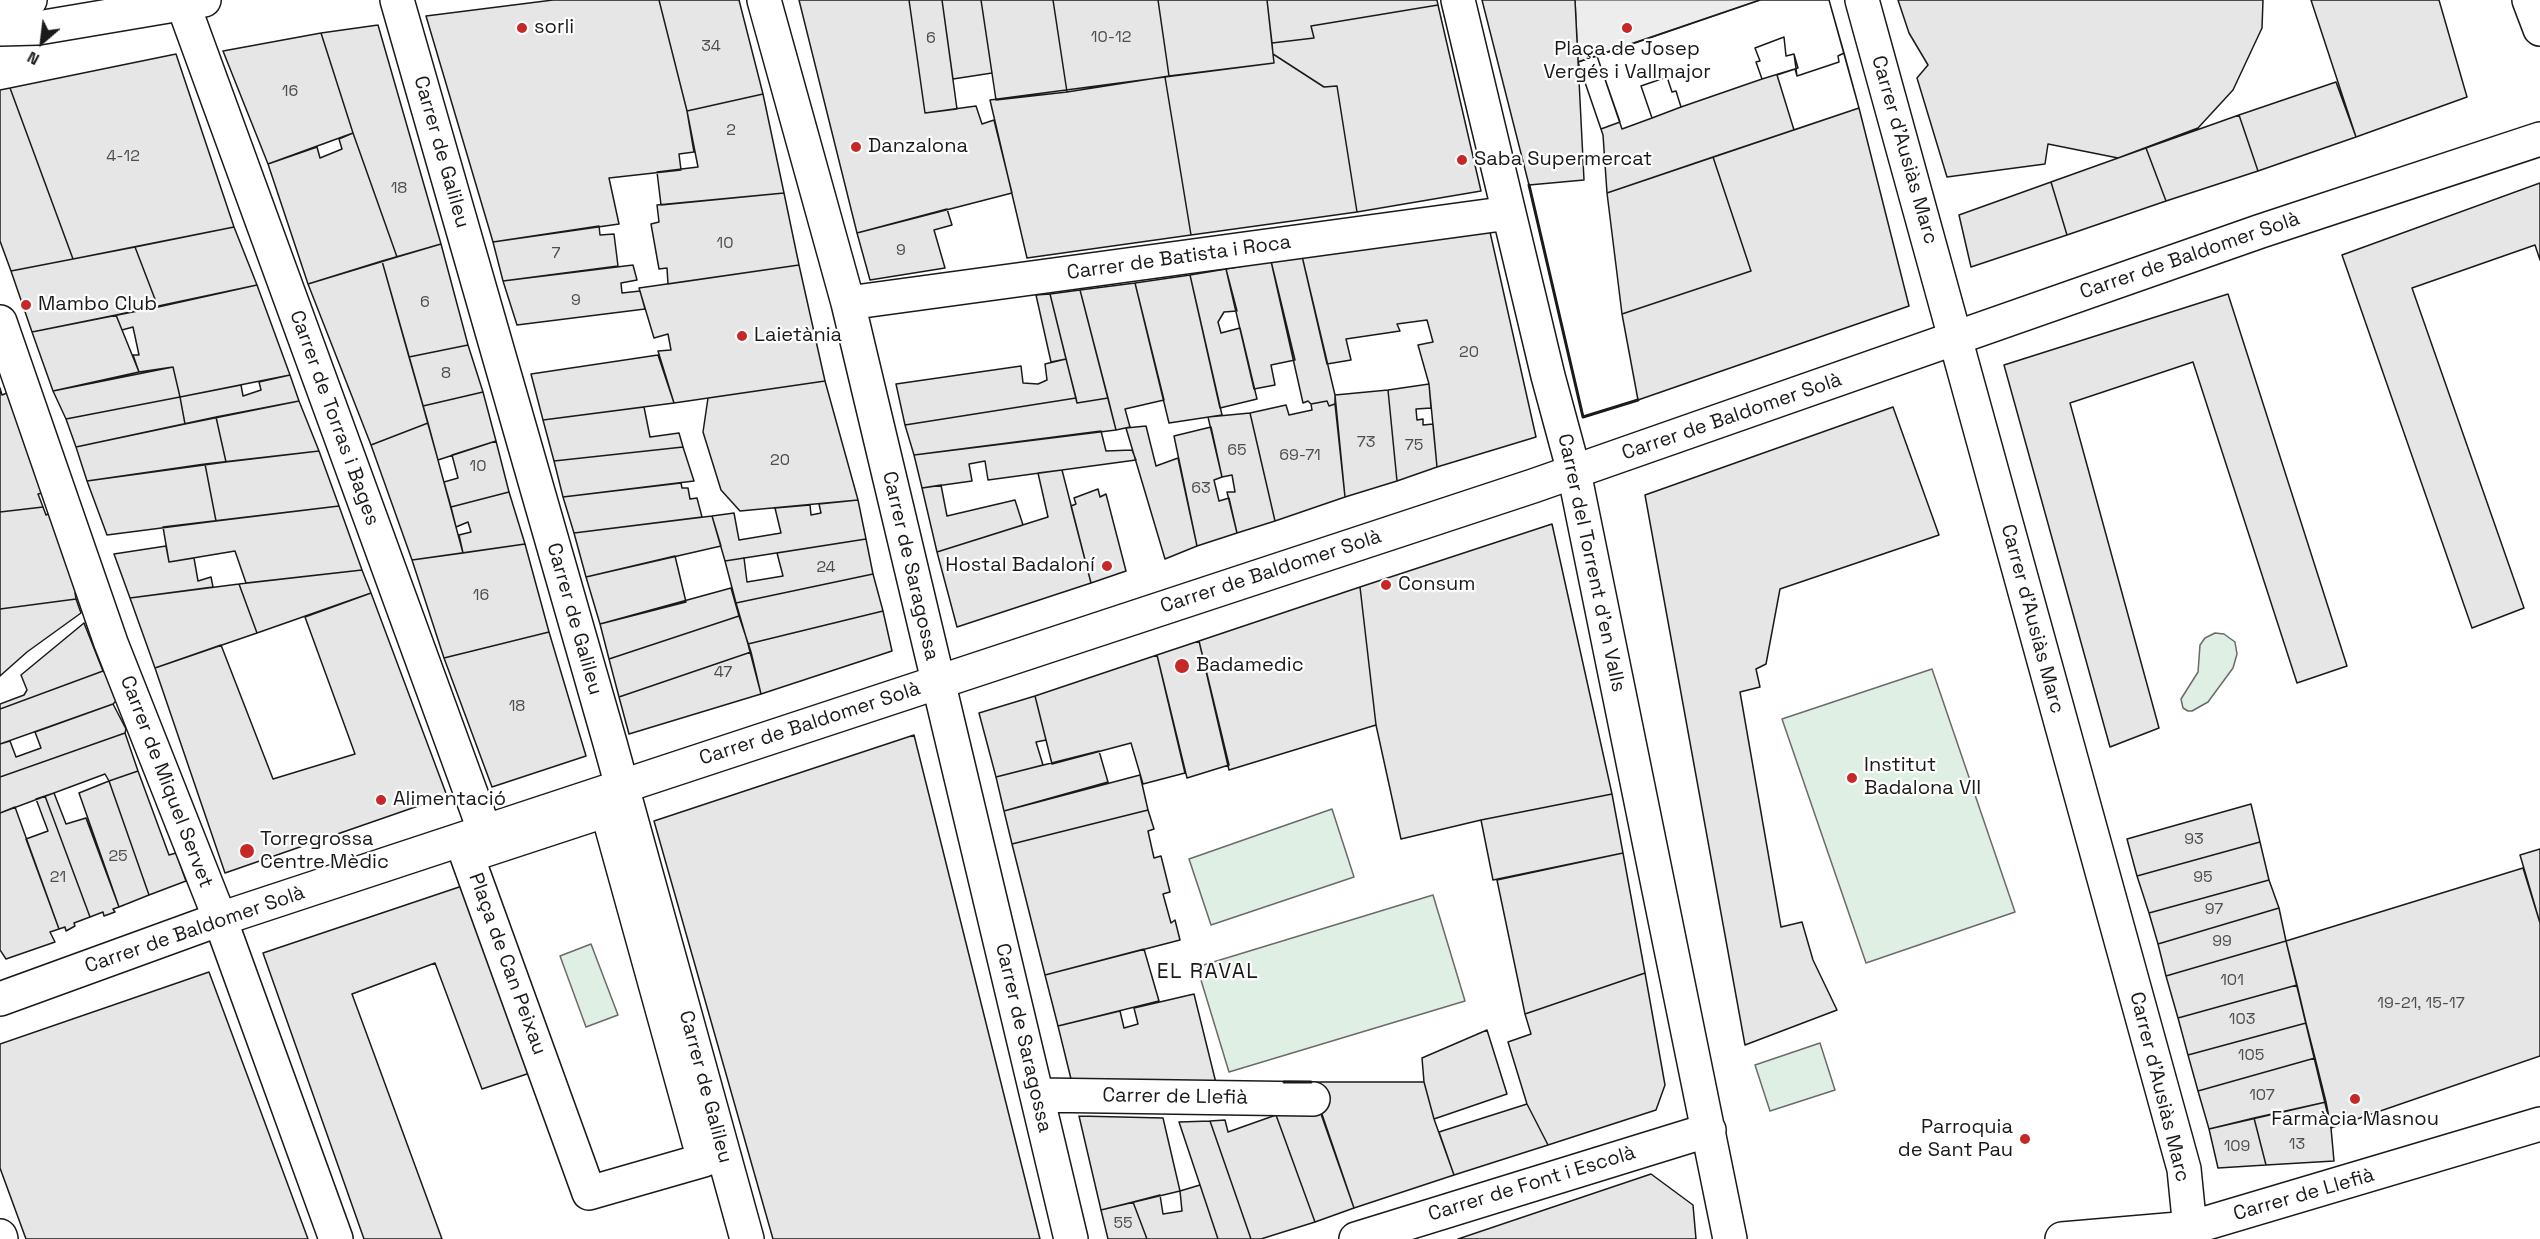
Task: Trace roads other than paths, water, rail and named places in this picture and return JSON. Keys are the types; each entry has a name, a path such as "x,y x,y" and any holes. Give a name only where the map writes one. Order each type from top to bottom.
{"street":[{"path":"0,11 30,0"},
{"name":"Carrer de Galileu","path":"397,0 622,786 747,1239"},
{"name":"Carrer de Saragossa","path":"764,0 848,303 1071,1239"},
{"name":"Carrer del Torrent d'en Valls","path":"1458,0 1574,472 1730,1239"},
{"name":"Carrer d'Ausiàs Marc","path":"1862,0 2184,1168 2191,1233"},
{"path":"2529,0 2540,29"},
{"path":"0,29 38,28 194,2"},
{"name":"Carrer de Torras i Bages","path":"194,2 485,832"},
{"name":"Carrer de Baldomer Solà","path":"0,999 220,919 1574,472 2261,231 2540,139"},
{"name":"Carrer de Batista i Roca","path":"848,303 1509,213"},
{"name":"Carrer de Miquel Servet","path":"0,322 111,643 220,919 336,1239"},
{"name":"Plaça de Can Peixau","path":"607,810 704,1160 589,1193 467,856 607,810"},
{"name":"Carrer de Llefià","path":"1036,1095 1314,1099"},
{"name":"Carrer de Llefià","path":"2062,1239 2191,1233 2540,1124"},
{"name":"Carrer de Font i Escolà","path":"1356,1239 1709,1130"}],"place":[{"name":"sorli","path":"522,28"},
{"name":"Plaça de Josep Vergés i Vallmajor","path":"1627,28"},
{"name":"Danzalona","path":"856,147"},
{"name":"Saba Supermercat","path":"1462,160"},
{"name":"Mambo Club","path":"26,305"},
{"name":"Laietània","path":"742,336"},
{"name":"Hostal Badaloní","path":"1107,566"},
{"name":"Consum","path":"1386,585"},
{"name":"Badamedic","path":"1182,666"},
{"name":"Institut Badalona VII","path":"1852,778"},
{"name":"Alimentació","path":"381,800"},
{"name":"Torregrossa Centre Mèdic","path":"247,851"},
{"name":"Farmàcia Masnou","path":"2355,1099"},
{"name":"Parroquia de Sant Pau","path":"2025,1139"}],"district":[{"name":"EL RAVAL","path":"1208,972"}]}
